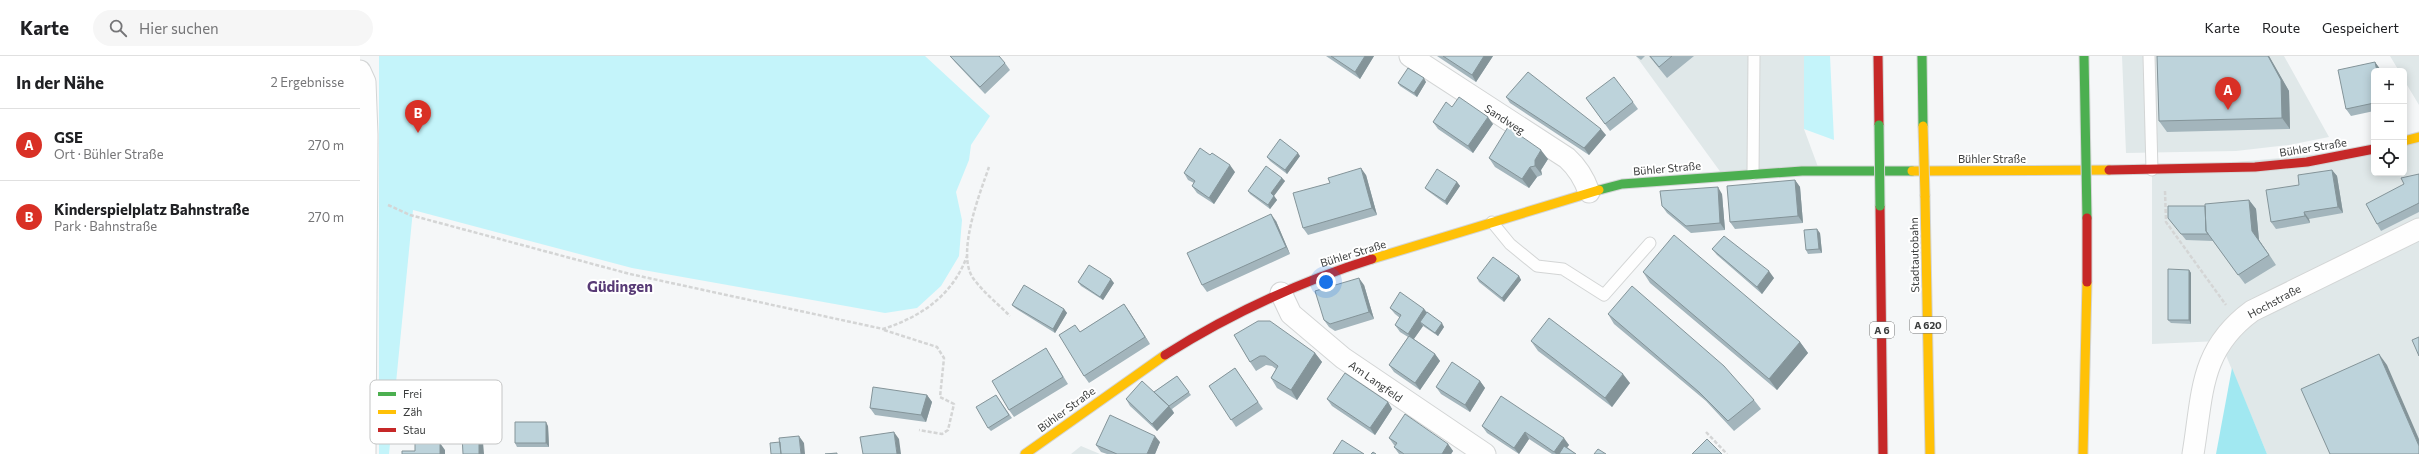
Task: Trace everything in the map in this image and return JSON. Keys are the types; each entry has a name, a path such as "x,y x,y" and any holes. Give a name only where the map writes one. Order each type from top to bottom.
{"main road":[{"name":"A 6","path":"1878,56 1883,454"},
{"name":"Stadtautobahn","path":"1922,56 1930,454"},
{"path":"2083,454 2087,282 2087,177 2084,56"},
{"path":"2407,140 2419,137"},
{"name":"Bühler Straße","path":"1025,454 1133,376 1205,330 1281,293 1322,275 1589,192 1622,184 1802,171 2165,170 2255,167 2300,163 2371,150"}],"street":[{"name":"Sandweg","path":"1410,56 1567,158 1576,166 1584,177 1589,192"},
{"path":"360,71 365,82 367,196 366,454"},
{"name":"Hochstraße","path":"2193,454 2205,379 2211,360 2220,341 2238,321 2252,311 2419,230"},
{"name":"Am Langfeld","path":"1281,293 1291,314 1343,358 1485,454"}],"lane":[{"path":"1753,174 1754,56"},
{"path":"2149,56 2152,170"},
{"path":"1492,222 1510,244 1537,266 1563,269 1604,295 1650,243"}],"path":[{"path":"883,329 905,322 927,309 944,295 956,280 967,256 973,210 989,167"},
{"path":"2165,170 2166,222 2238,321"},
{"path":"367,196 410,215 630,274 883,329 937,347 944,358 940,397 954,404 948,430 942,434 919,430"},
{"path":"967,256 972,277 1010,316"},
{"path":"1706,432 1726,454"}],"shaded area":[{"path":"379,56 925,56 990,116 971,145 969,160 956,192 962,220 959,256 941,286 917,308 885,313 632,268 413,210 396,380 379,380"},
{"path":"1636,56 1804,56 1804,129 1821,175 1727,181"},
{"path":"1804,56 1830,56 1834,140 1804,129"},
{"path":"2122,56 2284,56 2329,137 2289,145 2236,151 2126,153"},
{"path":"2390,56 2419,56 2419,105 2407,85 2407,68 2397,68"},
{"path":"2419,137 2419,454 2267,454 2220,341 2152,344 2152,170 2371,149 2371,176 2407,176 2407,140"},
{"path":"2232,368 2267,454 2216,454"},
{"path":"379,444 390,444 389,454 379,454"},
{"path":"1081,446 1100,454 1071,454"}],"building":[{"path":"950,56 999,56 1005,63 980,87"},
{"path":"1331,56 1365,56 1355,72"},
{"path":"1443,56 1484,56 1472,75"},
{"path":"1650,56 1672,56 1659,67"},
{"path":"2157,56 2268,56 2281,80 2282,118 2159,121"},
{"path":"2375,62 2376,68 2371,68 2371,104 2346,109 2338,70"},
{"path":"1408,68 1424,78 1414,93 1398,83"},
{"path":"1528,72 1601,129 1584,148 1506,97"},
{"path":"1614,77 1633,102 1605,124 1586,98"},
{"path":"1459,97 1488,117 1468,146 1433,122 1446,102 1452,107"},
{"path":"1508,127 1541,150 1535,160 1535,166 1530,167 1522,179 1489,158"},
{"path":"1280,139 1298,153 1285,170 1267,157"},
{"path":"1200,148 1210,155 1212,153 1230,165 1209,198 1192,186 1195,181 1184,173"},
{"path":"1266,166 1282,178 1271,193 1274,196 1268,205 1248,191"},
{"path":"1361,168 1372,208 1303,228 1293,193 1330,183 1328,178"},
{"path":"1437,169 1457,182 1445,201 1425,188"},
{"path":"2332,170 2338,207 2304,212 2305,216 2271,222 2266,190 2299,185 2298,175"},
{"path":"2419,174 2419,203 2377,224 2366,204 2404,184 2401,178"},
{"path":"1795,180 1798,216 1730,222 1727,186"},
{"path":"1718,187 1720,223 1686,226 1662,206 1660,191"},
{"path":"2249,200 2252,231 2269,255 2238,275 2206,231 2205,204"},
{"path":"2168,206 2205,206 2206,231 2208,234 2181,234 2168,218"},
{"path":"1271,214 1286,247 1202,285 1187,253"},
{"path":"1817,229 1819,249 1806,250 1804,230"},
{"path":"1674,235 1800,342 1769,379 1643,272"},
{"path":"1724,236 1769,271 1757,287 1712,249"},
{"path":"1493,257 1519,276 1502,298 1477,278"},
{"path":"1089,265 1111,279 1100,297 1078,282"},
{"path":"2168,269 2189,270 2189,320 2168,320"},
{"path":"1359,278 1369,312 1330,324 1324,320 1315,291"},
{"path":"1024,285 1064,309 1053,329 1012,305"},
{"path":"1632,286 1724,366 1754,400 1728,421 1699,392 1608,314"},
{"path":"1400,292 1424,309 1408,334 1395,325 1401,315 1390,308"},
{"path":"1124,304 1145,337 1084,376 1059,335 1075,325 1080,332"},
{"path":"1427,312 1442,323 1435,333 1420,322"},
{"path":"1549,318 1623,374 1605,398 1531,341"},
{"path":"1258,321 1270,321 1315,353 1291,390 1271,378 1278,366 1265,356 1260,356 1250,362 1234,335"},
{"path":"1409,336 1435,354 1415,383 1389,365"},
{"path":"2419,337 2419,356 2412,340"},
{"path":"1046,348 1063,377 1009,410 992,381"},
{"path":"2379,354 2419,446 2419,454 2330,454 2301,389"},
{"path":"1452,362 1480,381 1465,405 1436,387"},
{"path":"1235,368 1258,402 1231,420 1209,386"},
{"path":"1345,373 1388,402 1370,428 1327,399"},
{"path":"1177,376 1189,392 1169,406 1154,392"},
{"path":"1142,381 1169,406 1152,424 1126,399"},
{"path":"873,387 927,395 921,415 870,408"},
{"path":"996,395 1009,415 988,428 976,407"},
{"path":"1501,396 1564,438 1554,452 1525,432 1514,448 1482,426"},
{"path":"1405,414 1448,444 1442,454 1404,454 1394,447 1397,443 1389,438"},
{"path":"1110,415 1155,436 1147,454 1117,454 1096,445"},
{"path":"515,422 546,422 546,443 515,443"},
{"path":"894,432 897,454 863,454 860,437"},
{"path":"799,436 801,454 781,454 779,438"},
{"path":"1707,439 1722,454 1692,454"},
{"path":"1342,440 1364,454 1333,454"},
{"path":"780,442 781,454 771,454 770,443"},
{"path":"415,444 440,444 440,454 402,454 402,451 415,451"},
{"path":"462,444 479,444 479,454 463,454"},
{"path":"1564,446 1576,454 1559,454"},
{"path":"1598,449 1606,454 1594,454"}],"traffic: fast":[{"path":"1922,56 1923,126"},
{"path":"2084,56 2087,218"},
{"path":"1879,125 1880,206"},
{"path":"1599,190 1622,184 1802,171 1912,171"}],"traffic: slow":[{"path":"1923,126 1925,196"},
{"path":"2407,140 2419,137"},
{"path":"1912,171 2109,170"},
{"path":"1372,259 1599,190"},
{"path":"1925,196 1930,454"},
{"path":"2083,454 2087,282"},
{"path":"1025,454 1165,355"}],"traffic: jam":[{"path":"1878,56 1879,125"},
{"path":"2109,170 2255,167 2307,162 2371,150"},
{"path":"1880,206 1883,454"},
{"path":"2087,218 2087,282"},
{"path":"1165,355 1214,326 1266,300 1318,278 1372,259"}],"place":[{"name":"GSE","path":"2228,110"},
{"name":"Kinderspielplatz Bahnstraße","path":"418,133"}],"district":[{"name":"Güdingen","path":"620,286"}]}
